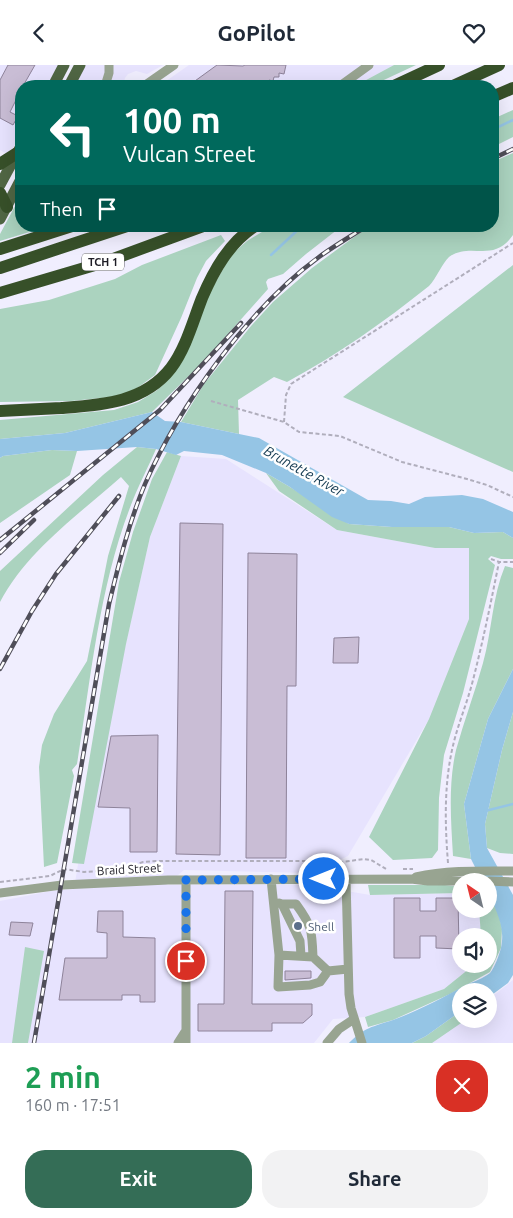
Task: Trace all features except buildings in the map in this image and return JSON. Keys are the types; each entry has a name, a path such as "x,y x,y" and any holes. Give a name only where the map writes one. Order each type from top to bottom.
{"highway":[{"path":"407,80 439,65"},
{"path":"466,80 499,65"},
{"path":"499,94 513,87"},
{"path":"0,164 15,152"},
{"path":"0,193 7,207"},
{"path":"0,249 53,232"},
{"name":"TCH 1","path":"0,268 109,232"},
{"name":"TCH 1","path":"0,293 105,261 187,232"},
{"path":"0,411 104,405 123,401 143,392 171,368 218,263 231,247 248,232"}],"main road":[{"path":"56,80 64,65"},
{"path":"72,80 80,65"},
{"path":"0,185 15,157"},
{"path":"0,219 15,191"}],"street":[{"path":"107,80 109,73 108,65"},
{"path":"153,80 174,65"},
{"path":"348,80 369,65"},
{"name":"Braid Street","path":"411,879 448,872 513,871"},
{"path":"271,879 277,903 278,987 315,984 320,982 328,971 348,969"},
{"path":"346,879 349,994 354,1019 362,1043"},
{"name":"Braid Street","path":"0,893 62,885 186,880 411,879 452,881"},
{"path":"186,880 186,1043"},
{"path":"498,881 513,882"},
{"path":"277,903 300,941 301,956"},
{"path":"277,903 296,904 304,914 312,930 313,957"},
{"path":"279,955 313,957 328,971"},
{"path":"327,1043 339,1029 354,1019"},
{"path":"178,1043 185,1032"}],"path":[{"path":"284,422 286,395 291,384 513,243"},
{"path":"211,401 284,422 299,432 340,437 402,462 480,483 513,497"},
{"path":"491,559 498,562 513,562"},
{"path":"448,872 445,832 446,789 452,749 475,672 498,562"},
{"path":"0,882 50,876 64,869 84,872 100,871 123,869 142,862 157,861 305,861 320,867 364,859 371,860 384,869 390,870"},
{"path":"399,870 418,869"}],"shaded area":[{"path":"0,65 59,65 50,80 15,80 15,145 7,154 0,150"},
{"path":"85,65 163,65 147,74 136,71 128,74 124,80 77,80"},
{"path":"189,65 394,65 366,80 168,80"},
{"path":"181,456 226,459 337,530 435,548 469,548 469,619 429,719 348,856 312,873 184,870 166,885 312,885 370,895 452,893 452,918 480,918 480,928 452,928 452,973 464,973 444,989 365,1017 333,1019 314,1043 0,1043 0,901 51,891 74,889 83,833 150,537"},
{"path":"513,980 513,1043 426,1043 452,1025 452,1028 497,1028 497,993"}],"green space":[{"path":"394,65 416,65 384,80 366,80"},
{"path":"513,110 513,137 499,144 499,116"},
{"path":"513,153 513,235 505,244 490,250 465,251 449,257 429,286 360,337 324,361 287,382 274,377 238,400 239,434 181,422 204,384 273,302 312,268 361,232 499,232 499,159"},
{"path":"15,206 15,232 29,232 0,241 0,234"},
{"path":"262,232 334,232 283,274 268,279 266,282 268,289 203,362 152,412 65,433 0,439 0,420 114,410 138,402 156,391 165,383 209,294 231,255 247,241"},
{"path":"221,235 225,241 206,261 197,278 155,375 130,392 111,397 71,401 0,402 0,309 49,300 115,279 142,265"},
{"path":"513,265 513,472 343,397"},
{"path":"137,447 156,449 131,505 111,568 97,633 77,764 72,770 74,776 57,863 44,867 39,767 42,745 54,714 87,661 108,556 129,486 121,477 54,535 24,566 0,602 0,571 103,475"},
{"path":"52,450 77,451 70,475 0,523 0,458 3,456"},
{"path":"167,452 181,456 150,537 126,644 84,864 72,863 119,582 133,532 152,479"},
{"path":"266,473 349,524 392,527 449,527 474,533 503,532 513,538 513,559 501,559 491,556 488,559 495,565 463,693 444,755 439,798 438,850 432,858 393,860 369,837 429,719 469,619 469,548 435,548 337,530 279,491"},
{"path":"505,566 513,568 513,669 488,719 464,804 471,859 453,856 451,803 453,763 483,663 497,590"},
{"path":"513,712 513,854 500,853 487,848 485,824"},
{"path":"368,885 452,886 452,893 370,895"},
{"path":"498,912 502,929 501,948 497,957 497,928 480,928 480,918 497,918"},
{"path":"25,947 44,951 28,1043 12,1043"},
{"path":"464,973 488,973 470,983 452,983 452,993 450,994 393,1020 368,1027 365,1017 444,989"},
{"path":"452,1017 452,1028 454,1028 432,1043 412,1043 426,1036"}],"water":[{"name":"Brunette River","path":"152,412 165,421 181,422 259,438 368,500 409,504 425,497 462,495 483,499 513,512 513,538 503,532 474,533 449,527 392,527 349,524 332,517 290,487 266,473 222,455 184,451 176,455 156,449 137,447 77,451 52,450 3,456 0,458 0,439 65,433"},
{"path":"513,669 513,712 485,824 487,848 513,895 513,975 508,983 497,991 497,983 471,983 490,973 497,973 497,959 501,948 502,929 498,915 498,873 478,873 471,859 464,804 488,719"},
{"path":"452,992 452,1017 426,1036 412,1043 349,1043 369,1028 412,1013"}],"waterway":[{"path":"499,127 513,120"},
{"path":"271,255 296,232"},
{"path":"485,811 513,804"}],"railway":[{"path":"499,156 513,149"},
{"path":"34,1043 109,604 139,498 159,454 177,423 197,391 243,330 293,278 325,253 358,232"},
{"path":"0,540 160,410 241,323"},
{"path":"0,669 32,611 56,574 119,496"},
{"path":"0,553 34,520"}],"place":[{"name":"Shell","path":"298,926"}],"route":[{"path":"186,961 186,880 324,879"}]}
